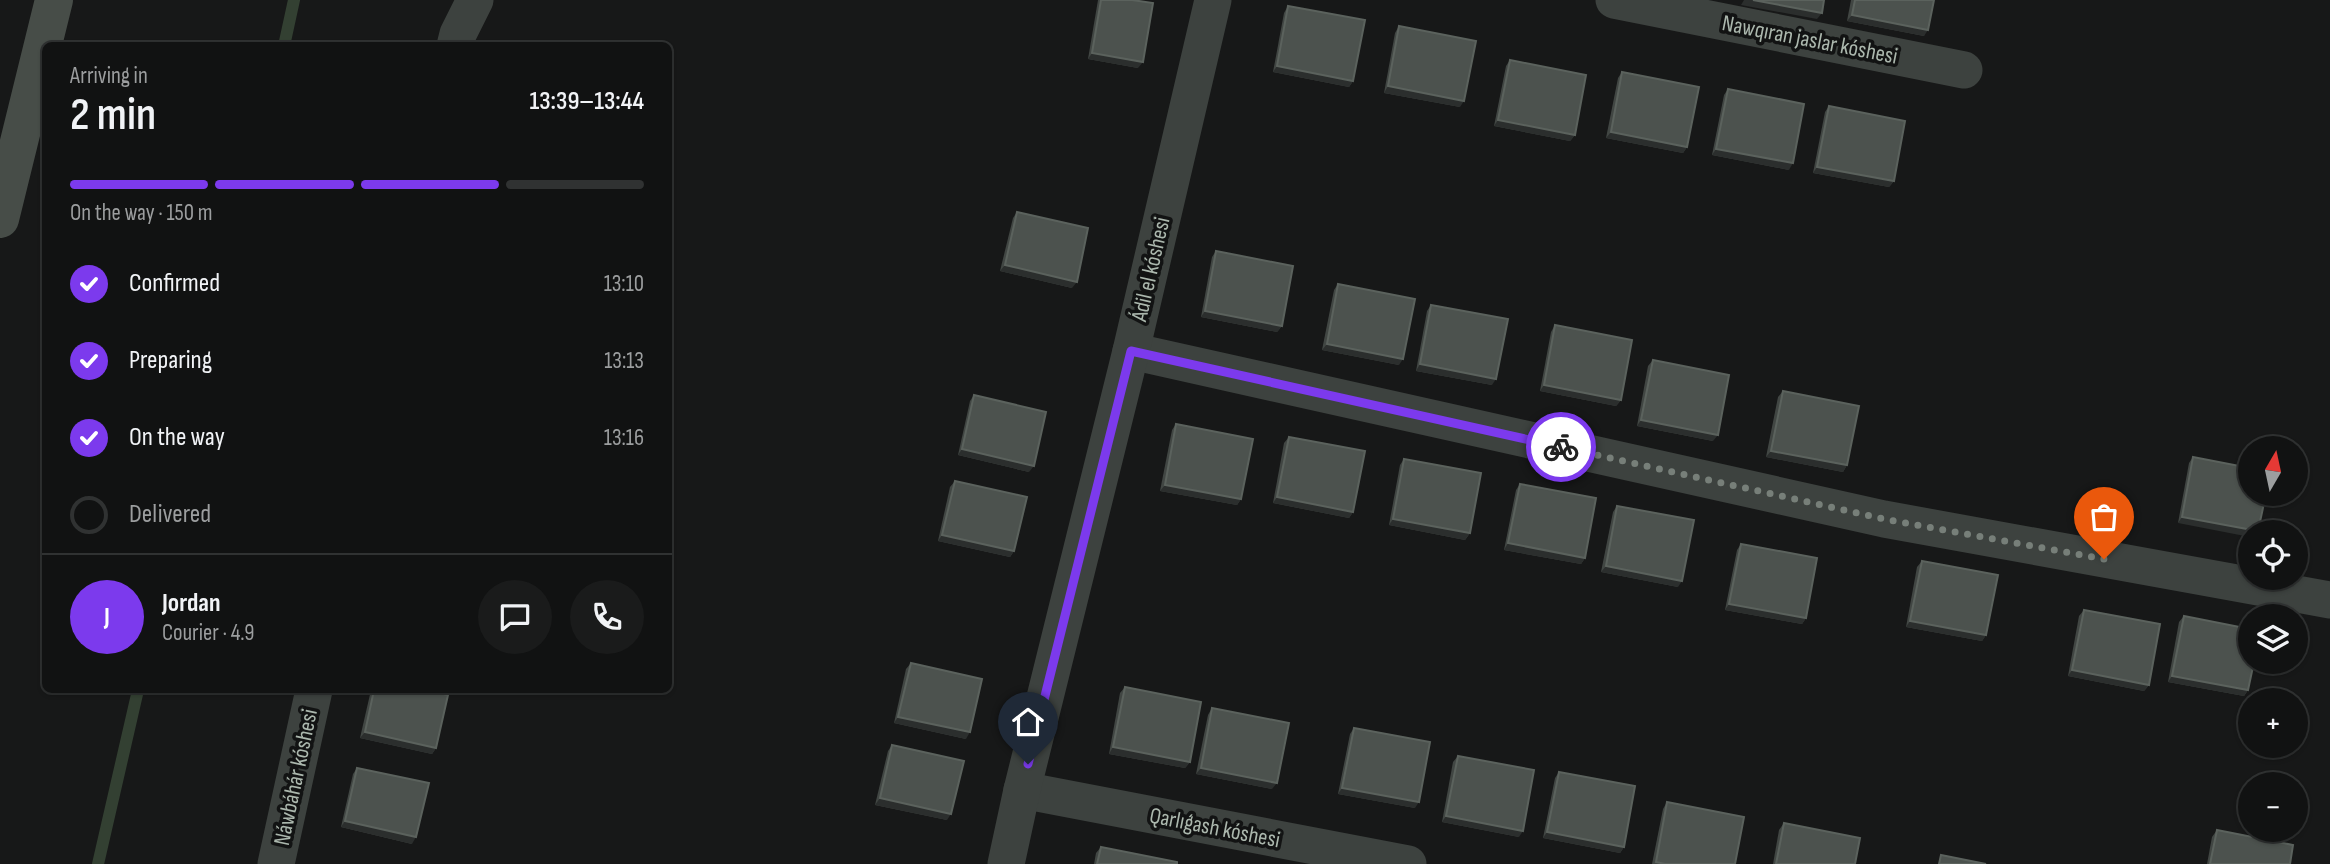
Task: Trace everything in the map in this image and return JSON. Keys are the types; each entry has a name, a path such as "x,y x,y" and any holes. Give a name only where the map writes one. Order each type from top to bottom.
{"main road":[{"path":"44,42 54,0"},
{"path":"0,219 42,49"}],"street":[{"path":"456,42 457,34 475,0"},
{"name":"Ádil el kóshesi","path":"1006,864 1213,0"},
{"name":"Nawqıran jaslar kóshesi","path":"1614,0 1964,69"},
{"path":"1131,351 1884,519 2330,600"},
{"name":"Náwbáhár kóshesi","path":"276,864 313,693"},
{"name":"Qarlıǵash kóshesi","path":"1022,790 1408,864"}],"building":[{"path":"1101,0 1153,3 1143,62 1092,53"},
{"path":"1753,0 1824,0 1822,13"},
{"path":"1855,0 1934,0 1928,30 1852,15"},
{"path":"1288,6 1365,20 1353,81 1277,66"},
{"path":"1399,26 1476,41 1464,101 1388,86"},
{"path":"1510,60 1586,75 1575,135 1498,120"},
{"path":"1622,72 1699,87 1687,147 1611,132"},
{"path":"1728,89 1804,104 1793,163 1716,149"},
{"path":"1829,106 1905,121 1894,181 1817,167"},
{"path":"1017,212 1088,228 1077,282 1005,265"},
{"path":"1216,251 1293,266 1282,326 1205,311"},
{"path":"1338,284 1415,299 1403,359 1327,344"},
{"path":"1431,305 1508,319 1496,379 1420,364"},
{"path":"1555,325 1632,340 1621,400 1544,385"},
{"path":"1653,360 1729,375 1718,435 1641,420"},
{"path":"1783,391 1859,406 1847,465 1771,451"},
{"path":"974,395 1046,412 1034,466 962,449"},
{"path":"1176,424 1253,439 1241,499 1165,485"},
{"path":"1289,437 1365,451 1353,512 1277,497"},
{"path":"2193,457 2238,466 2238,506 2263,506 2260,520 2238,520 2238,527 2182,517"},
{"path":"1404,459 1481,473 1470,533 1393,519"},
{"path":"955,481 1027,497 1014,551 942,535"},
{"path":"1520,484 1596,498 1585,558 1508,543"},
{"path":"1617,506 1694,520 1682,581 1606,566"},
{"path":"1741,544 1817,558 1806,618 1729,604"},
{"path":"1922,561 1998,575 1986,635 1910,621"},
{"path":"2084,610 2160,624 2149,685 2072,670"},
{"path":"2184,616 2238,627 2238,674 2251,674 2248,688 2172,676"},
{"path":"911,663 982,679 970,732 898,717"},
{"path":"1125,687 1201,702 1190,762 1113,747"},
{"path":"373,693 448,695 436,748 365,732"},
{"path":"1212,708 1289,723 1277,783 1201,768"},
{"path":"1354,728 1430,742 1419,802 1342,788"},
{"path":"892,745 964,761 951,814 880,798"},
{"path":"1458,756 1534,770 1523,831 1446,816"},
{"path":"357,768 429,783 416,837 345,821"},
{"path":"1559,772 1635,786 1624,847 1547,832"},
{"path":"1667,802 1744,817 1735,864 1656,862"},
{"path":"1784,823 1860,838 1855,864 1776,864"},
{"path":"2217,830 2238,834 2238,842 2278,842 2293,845 2290,864 2210,864"},
{"path":"1101,847 1177,862 1177,864 1097,864"},
{"path":"1941,855 1986,864 1939,864"}],"waterway":[{"path":"285,42 294,0"},
{"path":"98,864 137,693"}],"way so far":[{"path":"1561,447 1884,519 2104,559"}],"route":[{"path":"1028,764 1131,351 1561,447"}]}
